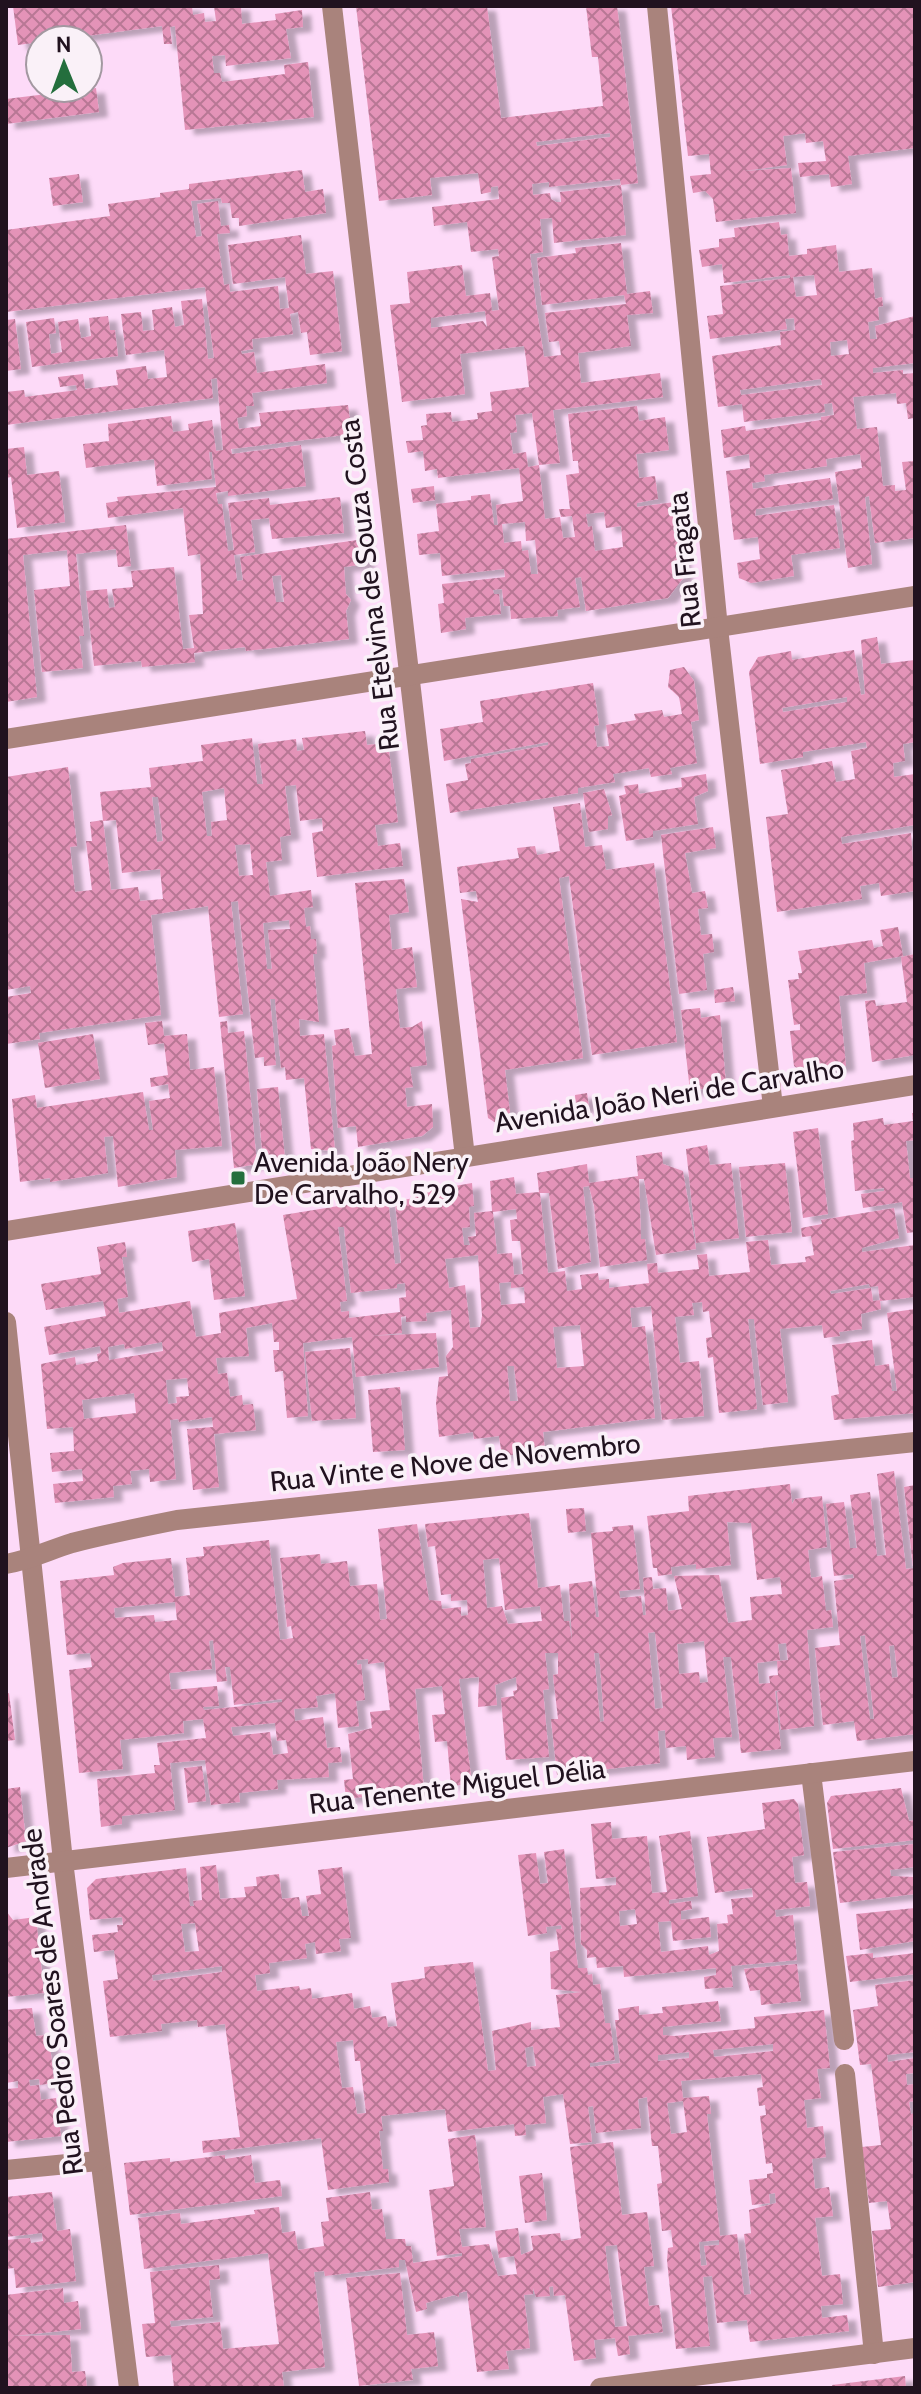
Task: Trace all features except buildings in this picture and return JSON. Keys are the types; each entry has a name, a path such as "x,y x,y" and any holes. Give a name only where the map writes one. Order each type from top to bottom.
{"street":[{"name":"Rua Etelvina de Souza Costa","path":"332,6 407,676 465,1157"},
{"name":"Rua Fragata","path":"657,6 718,628 773,1107"},
{"path":"6,739 915,596"},
{"name":"Avenida João Neri de Carvalho","path":"6,1231 915,1085"},
{"name":"Rua Pedro Soares de Andrade","path":"6,1322 63,1861 98,2161 129,2388"},
{"name":"Rua Vinte e Nove de Novembro","path":"6,1564 29,1560 68,1545 177,1520 915,1442"},
{"name":"Rua Tenente Miguel Délia","path":"6,1868 915,1761"},
{"path":"811,1773 844,2040"},
{"path":"845,2074 874,2354"},
{"path":"6,2170 98,2161"},
{"path":"600,2388 915,2348"}],"place":[{"name":"Avenida João Nery De Carvalho, 529","path":"238,1178"}]}
